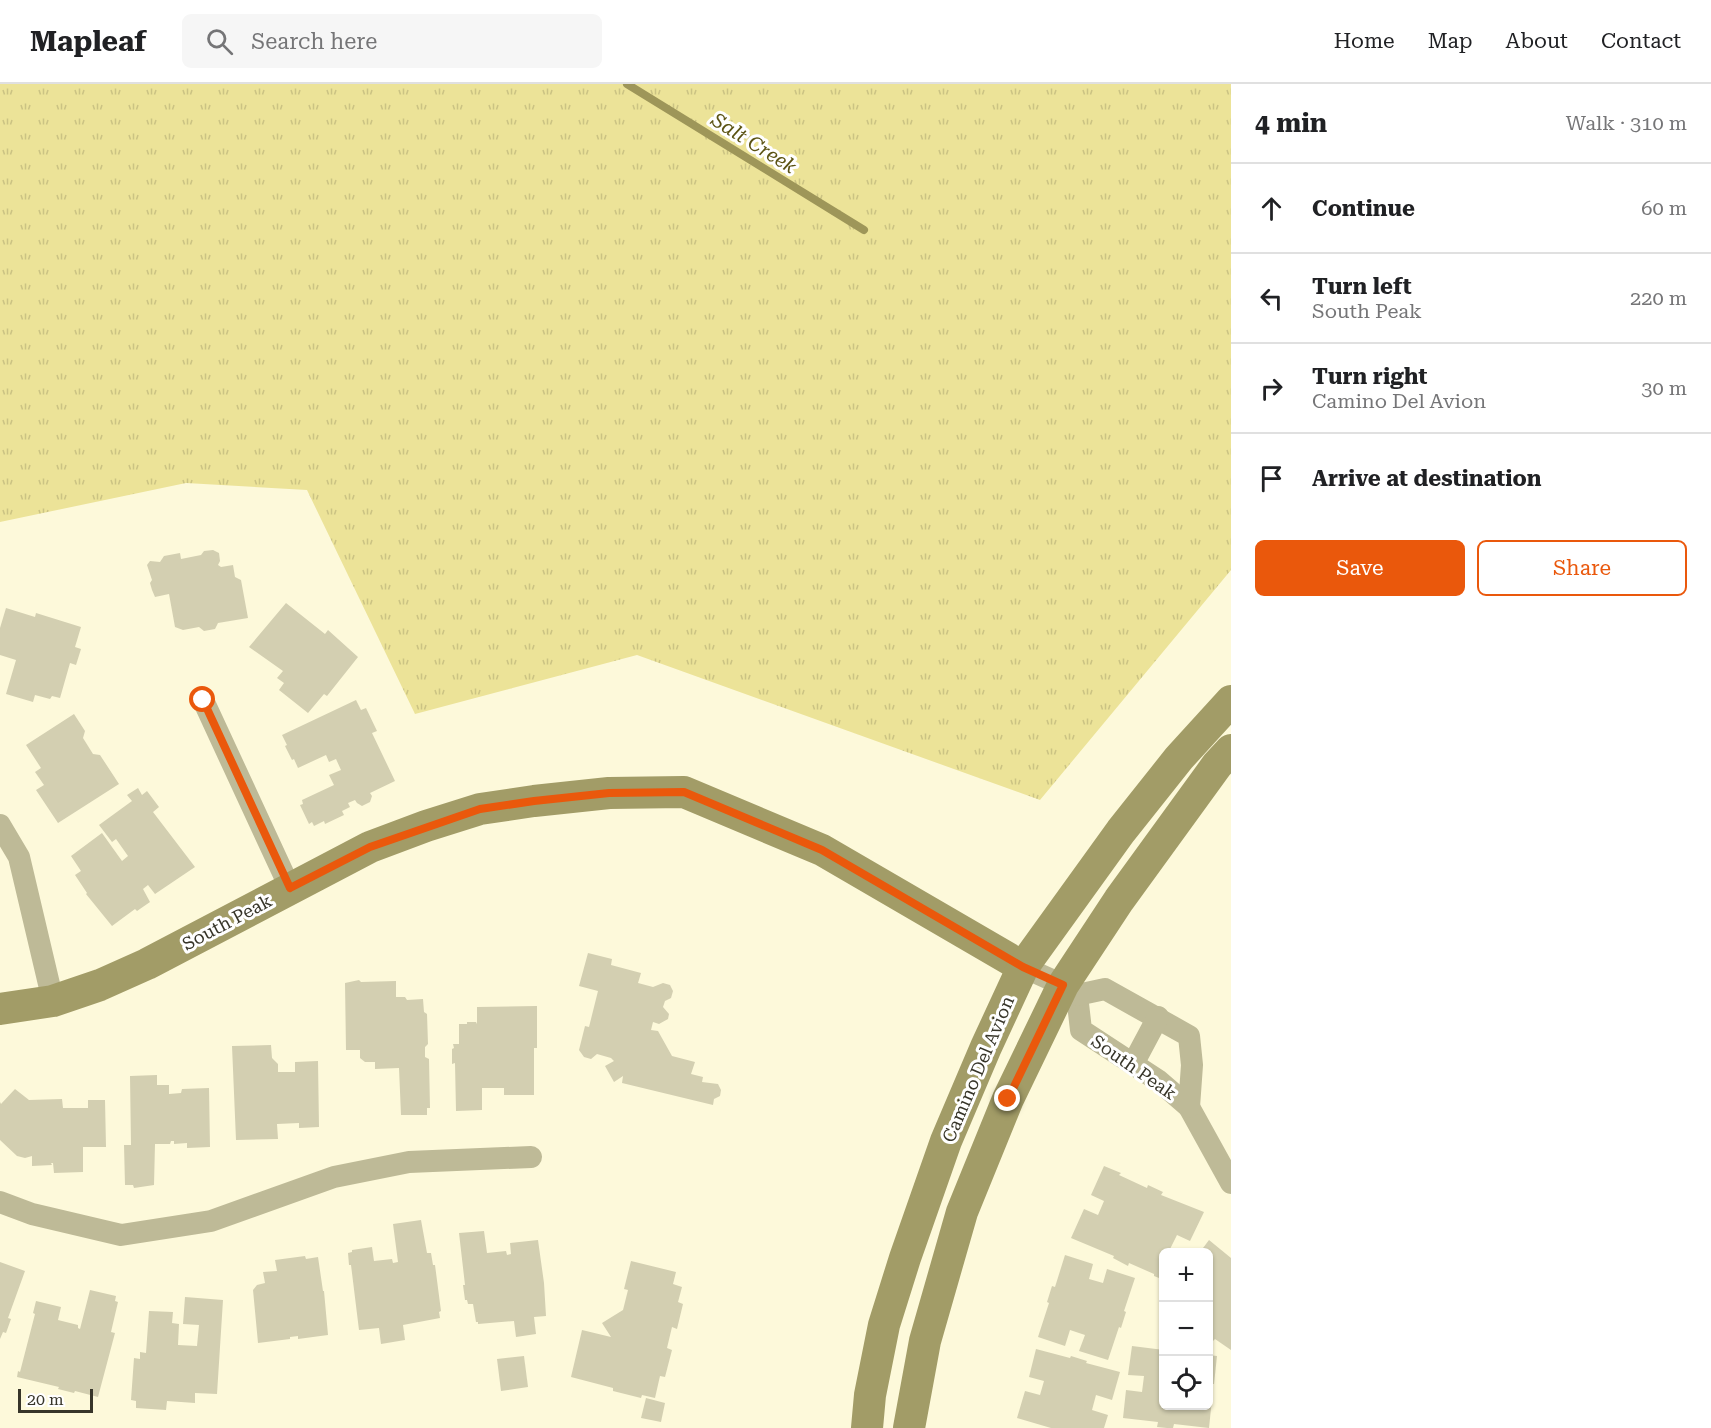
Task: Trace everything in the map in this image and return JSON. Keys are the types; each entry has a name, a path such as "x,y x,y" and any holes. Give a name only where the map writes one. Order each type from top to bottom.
{"main road":[{"name":"Camino Del Avion","path":"867,1428 870,1395 884,1325 905,1258 946,1141 1023,967 1121,831 1179,758 1231,701"},
{"path":"909,1428 926,1341 962,1212 1008,1099 1119,900 1217,765 1231,750"},
{"name":"South Peak","path":"0,1009 53,1001 100,985 147,964 370,847 480,809 609,793 684,792 822,850 1023,967"}],"street":[{"path":"203,700 290,888"},
{"path":"0,825 19,857 53,1001"},
{"name":"South Peak","path":"1023,967 1070,990 1081,1030 1160,1081 1189,1107 1231,1183"},
{"path":"1070,990 1105,989 1189,1036 1192,1065 1189,1107"},
{"path":"1133,1064 1158,1017"},
{"path":"0,1202 32,1214 121,1235 211,1221 334,1177 409,1162 531,1157"}],"green space":[{"path":"0,84 1231,84 1231,570 1040,800 637,655 415,714 307,490 186,483 0,522"}],"building":[{"path":"213,550 219,553 218,565 221,567 233,565 235,577 241,580 248,618 218,623 215,629 204,631 199,627 183,630 175,627 169,594 155,597 147,565 150,561 160,562 164,556 180,553 181,559"},
{"path":"286,603 325,634 328,630 358,657 327,696 324,694 308,713 279,690 284,683 277,678 283,671 249,647"},
{"path":"6,608 35,617 36,613 81,627 75,647 81,649 76,665 70,663 60,698 52,696 50,699 35,695 33,702 6,694 16,660 0,655 0,628"},
{"path":"356,700 361,710 366,708 377,731 372,733 395,781 370,793 372,796 370,802 362,806 355,800 348,803 350,807 342,811 344,815 325,824 324,821 314,826 312,822 309,824 300,805 303,804 302,800 334,785 329,775 341,770 336,759 329,762 326,755 298,768 285,746 287,745 282,735"},
{"path":"74,714 85,731 83,738 93,754 100,755 119,784 58,823 36,790 44,785 35,772 41,768 26,745"},
{"path":"138,788 142,795 147,791 159,807 153,812 195,867 155,894 148,885 143,889 150,902 137,911 135,909 112,926 86,894 75,875 81,871 71,856 102,833 122,861 128,856 116,839 112,842 99,825 132,801 127,795"},
{"path":"588,953 612,959 611,965 641,973 638,983 653,987 663,983 670,985 673,991 671,998 665,1001 663,1007 669,1014 668,1019 659,1024 653,1022 651,1030 658,1031 672,1056 695,1062 691,1074 703,1077 702,1082 718,1084 721,1090 720,1096 714,1099 713,1105 622,1083 623,1076 614,1082 605,1066 614,1061 611,1058 597,1054 591,1059 584,1057 579,1050 585,1026 589,1027 598,991 579,986"},
{"path":"359,980 361,982 396,981 396,997 405,997 407,1000 423,999 424,1012 427,1014 428,1044 425,1047 425,1057 429,1059 430,1108 427,1108 427,1115 401,1115 399,1068 375,1069 375,1062 365,1062 360,1058 360,1050 346,1050 345,983"},
{"path":"537,1006 534,1095 504,1095 504,1088 482,1088 482,1110 456,1111 455,1063 452,1064 452,1049 453,1044 459,1044 459,1024 476,1022 477,1024 477,1007"},
{"path":"271,1045 272,1058 278,1064 278,1072 295,1072 295,1062 318,1061 319,1127 299,1128 299,1123 277,1124 278,1139 236,1140 232,1046"},
{"path":"157,1075 157,1085 169,1085 169,1094 181,1093 182,1089 209,1088 210,1147 187,1148 187,1143 174,1144 174,1141 170,1144 155,1144 154,1185 134,1188 133,1185 125,1185 124,1145 131,1145 130,1076"},
{"path":"15,1089 29,1100 62,1099 63,1108 88,1108 88,1100 105,1100 106,1147 83,1147 83,1172 54,1173 53,1163 52,1165 32,1166 32,1156 25,1158 17,1156 0,1140 0,1102 1,1104"},
{"path":"1104,1166 1147,1188 1148,1185 1163,1192 1161,1195 1204,1212 1190,1241 1177,1235 1170,1248 1159,1248 1159,1278 1129,1263 1128,1266 1113,1258 1114,1256 1071,1238 1084,1209 1098,1215 1104,1201 1091,1195"},
{"path":"421,1220 427,1253 431,1253 433,1265 435,1265 440,1318 403,1325 405,1340 381,1344 379,1328 359,1330 348,1253 352,1250 372,1247 374,1261 392,1259 393,1263 398,1262 393,1224"},
{"path":"484,1231 487,1253 506,1251 507,1255 511,1254 510,1243 538,1240 546,1316 534,1317 536,1334 516,1337 514,1321 478,1324 476,1322 473,1304 468,1304 465,1300 459,1233"},
{"path":"1209,1240 1231,1258 1231,1350 1215,1339 1213,1341 1213,1248 1203,1248"},
{"path":"1065,1255 1093,1264 1089,1279 1103,1283 1107,1269 1135,1278 1121,1328 1119,1327 1108,1360 1079,1351 1085,1335 1070,1330 1065,1346 1038,1337 1052,1286 1055,1287"},
{"path":"305,1256 306,1259 318,1257 328,1335 298,1339 298,1336 258,1343 253,1290 257,1285 265,1283 263,1272 277,1271 275,1260"},
{"path":"631,1261 676,1272 673,1284 682,1287 678,1302 683,1304 677,1329 672,1327 667,1348 672,1350 665,1377 660,1376 655,1398 642,1395 641,1398 613,1391 613,1388 571,1377 582,1330 611,1337 602,1323 623,1310 628,1290 624,1289"},
{"path":"0,1262 25,1271 8,1318 11,1319 6,1333 3,1332 0,1339"},
{"path":"90,1290 116,1296 115,1301 118,1302 111,1332 115,1333 98,1397 75,1391 74,1393 17,1377 35,1314 33,1313 36,1301 61,1307 58,1320 78,1325 80,1329"},
{"path":"185,1297 223,1300 217,1394 195,1393 195,1403 167,1401 166,1410 136,1408 136,1401 131,1400 134,1358 140,1359 140,1352 146,1353 149,1311 173,1312 172,1323 179,1324 178,1345 197,1346 199,1325 183,1324"},
{"path":"1132,1346 1159,1349 1159,1410 1211,1410 1209,1428 1174,1424 1173,1428 1157,1427 1158,1422 1123,1418 1126,1390 1142,1392 1144,1376 1128,1375"},
{"path":"1036,1349 1070,1358 1071,1356 1087,1361 1086,1363 1120,1372 1112,1400 1096,1395 1092,1410 1108,1415 1104,1428 1051,1428 1017,1418 1025,1391 1040,1395 1044,1381 1029,1377"},
{"path":"524,1356 528,1387 501,1391 497,1359"},
{"path":"1213,1356 1217,1356 1213,1384"},
{"path":"646,1398 665,1403 661,1422 641,1418"}],"waterway":[{"name":"Salt Creek","path":"627,84 864,230"}],"route":[{"path":"203,700 290,888 370,847 480,809 609,793 684,792 822,850 1023,967 1063,985 1008,1099"}]}
